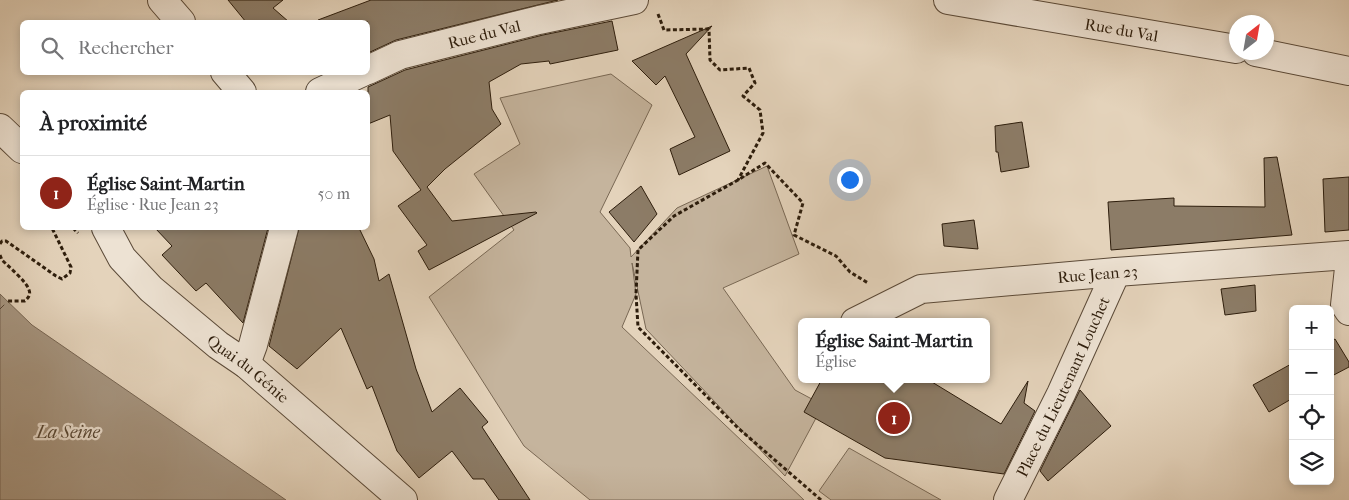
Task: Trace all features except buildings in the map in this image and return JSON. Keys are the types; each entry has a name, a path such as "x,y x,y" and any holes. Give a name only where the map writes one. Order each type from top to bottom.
{"street":[{"path":"162,0 179,20"},
{"name":"Rue du Val","path":"370,69 400,56 539,20 634,0"},
{"name":"Rue du Val","path":"948,0 1229,48"},
{"path":"1274,56 1349,71"},
{"path":"228,75 240,90"},
{"path":"324,90 357,75"},
{"path":"0,128 20,147"},
{"name":"Quai du Génie","path":"108,230 122,258 151,289 218,344 246,364 403,500"},
{"path":"246,364 253,346 283,230"},
{"name":"Rue Jean 23","path":"863,318 921,289 1116,272 1349,255"},
{"path":"1349,268 1345,306 1349,311"},
{"name":"Place du Lieutenant Louchet","path":"1008,500 1061,394 1116,272"}],"path":[{"path":"664,30 708,29 710,60 720,70 749,68 755,83 743,96 760,110 763,133 738,180"},
{"path":"821,500 738,428 638,327 636,294 638,250 674,216 738,180 765,162 803,202 794,235 836,256 850,272 871,285"},
{"path":"0,244 2,241 6,241 62,279 70,273 71,267 53,230"},
{"path":"0,254 2,260 26,284 29,290 29,296 26,301 8,301"}],"shaded area":[{"path":"611,74 652,105 600,212 630,248 631,257 677,208 767,166 799,254 723,288 795,390 823,405 785,476 646,329 632,263 636,294 622,327 804,500 590,500 524,446 429,297 514,230 474,174 520,144 500,98"},
{"path":"849,448 941,500 831,500 819,491"}],"water":[{"name":"La Seine","path":"0,294 32,325 286,500 0,500"}],"ferry route":[{"path":"0,309 8,301"}],"place":[{"name":"Église Saint-Martin","path":"894,418"}]}
